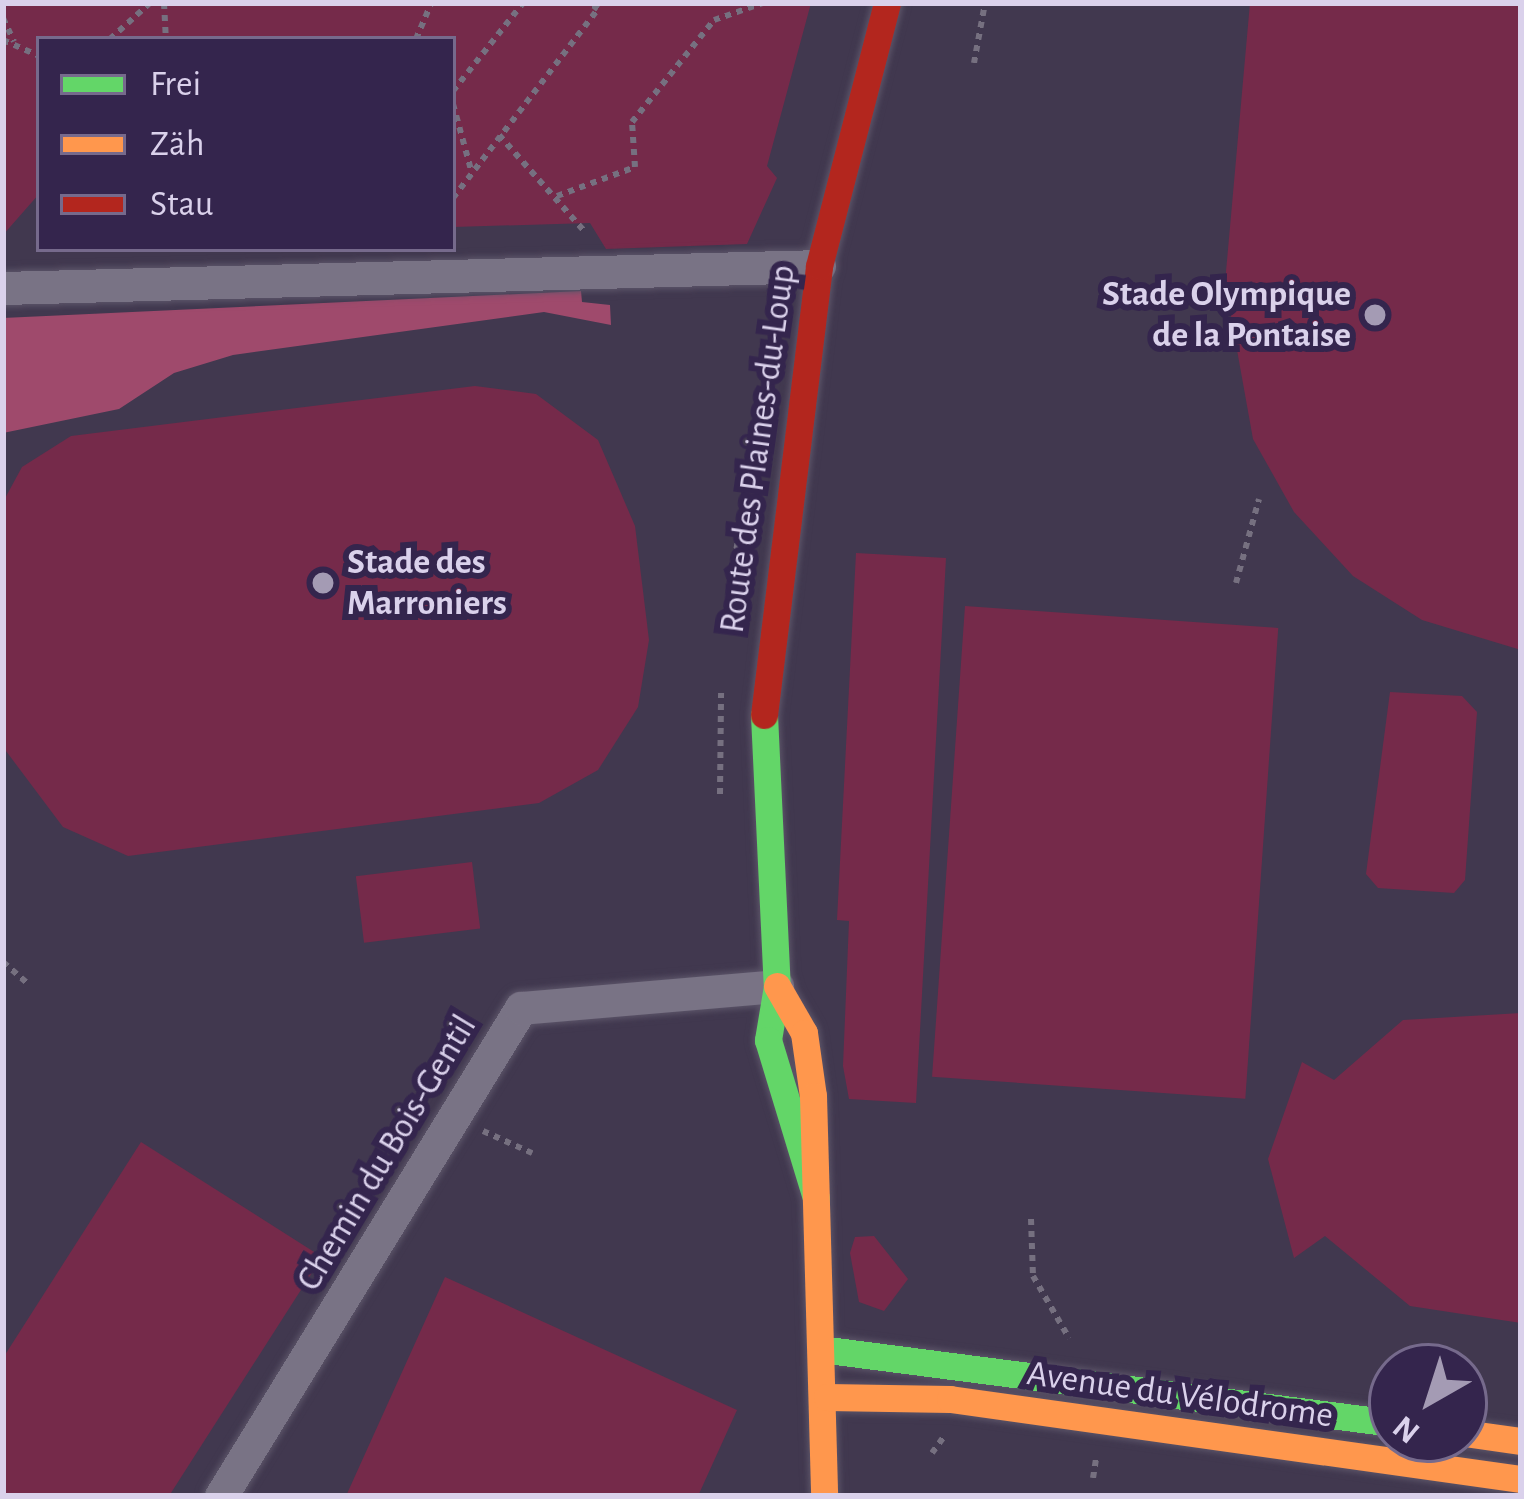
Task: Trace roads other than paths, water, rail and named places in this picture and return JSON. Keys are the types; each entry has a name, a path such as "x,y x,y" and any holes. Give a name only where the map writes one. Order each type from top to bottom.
{"main road":[{"name":"Route des Plaines-du-Loup","path":"824,1496 828,1350 816,1198 769,1051 777,986 762,838 766,637 819,266 887,3"},
{"name":"Avenue du Vélodrome","path":"828,1350 1368,1420"},
{"name":"Avenue du Vélodrome","path":"827,1397 950,1399 1521,1479"},
{"path":"1488,1436 1521,1441"}],"street":[{"path":"3,288 819,266"},
{"name":"Chemin du Bois-Gentil","path":"221,1496 521,1008 777,986"}],"place":[{"name":"Stade Olympique de la Pontaise","path":"1375,315"},
{"name":"Stade des Marroniers","path":"323,583"}]}
